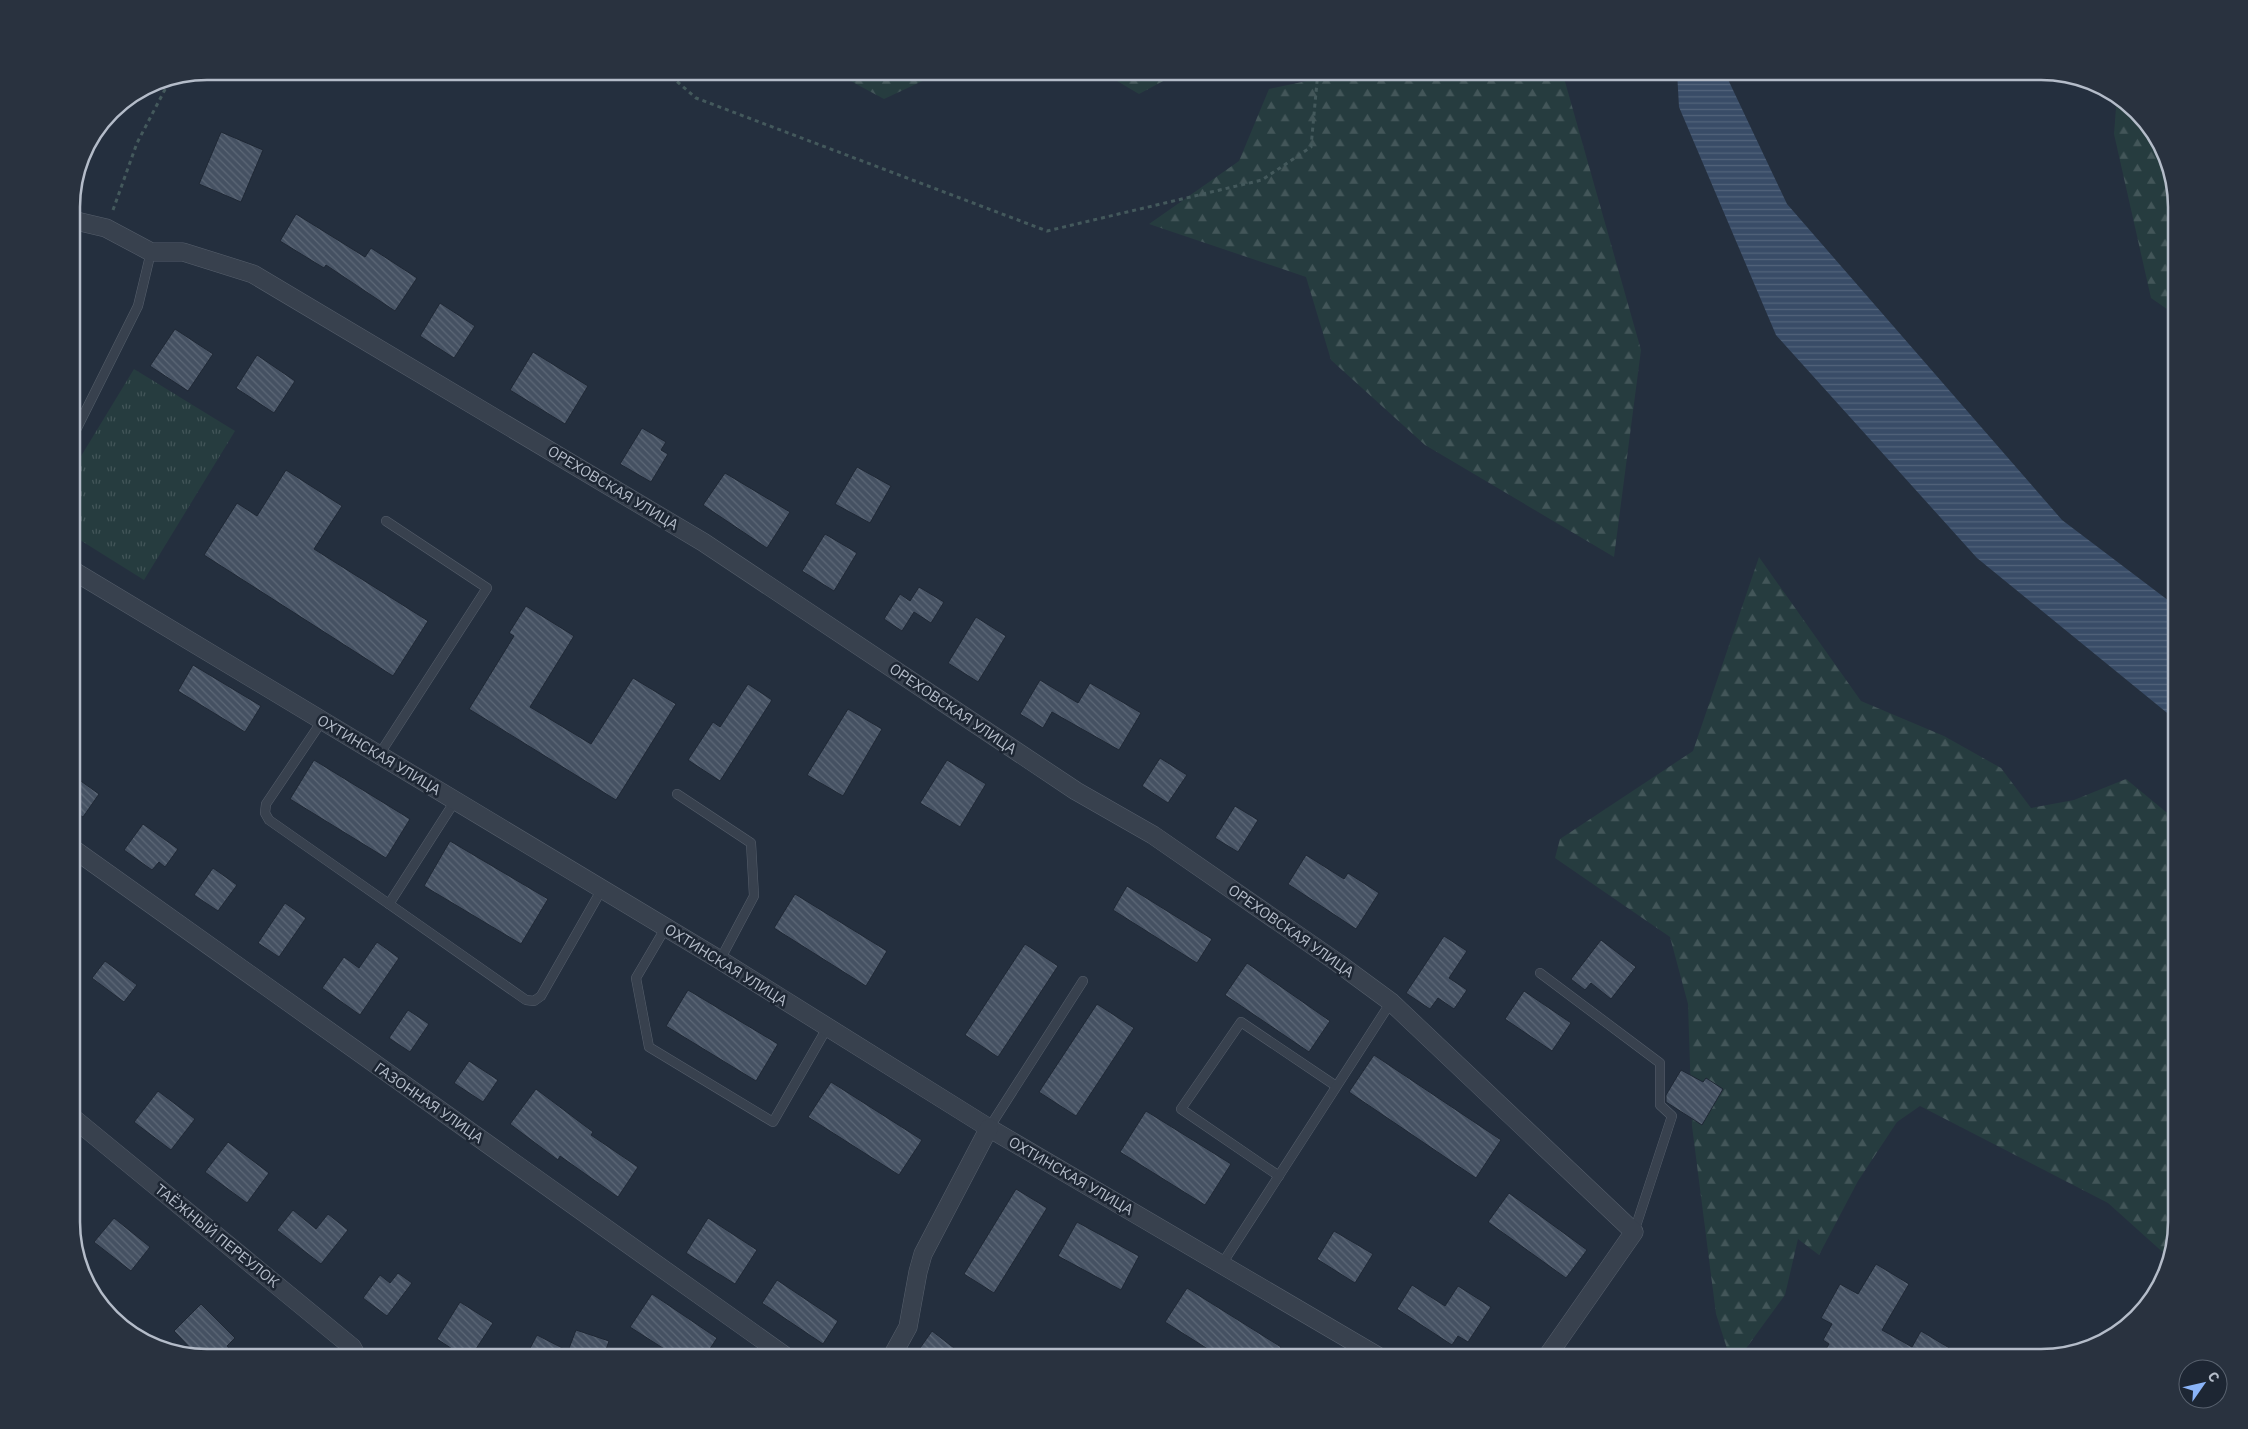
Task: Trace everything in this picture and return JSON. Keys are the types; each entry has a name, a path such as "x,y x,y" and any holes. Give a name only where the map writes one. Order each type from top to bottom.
{"street":[{"name":"ОРЕХОВСКАЯ УЛИЦА","path":"80,222 106,228 150,252 183,252 253,274 703,542 1076,791 1153,835 1338,962 1391,1002 1634,1232"},
{"name":"ОХТИНСКАЯ УЛИЦА","path":"80,575 666,927 988,1128 1366,1349"},
{"name":"ГАЗОННАЯ УЛИЦА","path":"80,854 775,1349"},
{"name":"ТАЁЖНЫЙ ПЕРЕУЛОК","path":"80,1124 353,1349"},
{"path":"896,1349 908,1327 923,1254 988,1128"},
{"path":"1552,1349 1634,1232"}],"lane":[{"path":"80,422 138,306 150,252"},
{"path":"379,755 487,588 386,521"},
{"path":"322,721 266,804 266,813 269,820 526,1000 534,1001 541,996 602,889"},
{"path":"677,794 751,843 754,896 720,960"},
{"path":"389,904 455,801"},
{"path":"666,927 636,978 649,1047 773,1122 827,1028"},
{"path":"1540,973 1660,1063 1660,1105 1672,1116 1634,1232"},
{"path":"988,1128 1083,981"},
{"path":"1222,1264 1391,1002"},
{"path":"1279,1176 1181,1109 1241,1022 1336,1086"}],"path":[{"path":"675,80 696,98 1047,231 1262,180 1310,147 1317,80"},
{"path":"106,228 138,143 167,87"}],"green space":[{"path":"849,80 925,80 884,99"},
{"path":"1115,80 1165,80 1139,94"},
{"path":"1312,80 1565,80 1641,350 1614,557 1425,445 1331,360 1306,277 1149,224 1239,161 1269,89"},
{"path":"2116,104 2137,123 2151,143 2164,174 2168,207 2168,310 2151,298 2114,134"},
{"path":"134,369 235,431 144,580 80,540 80,458"},
{"path":"1759,557 1861,701 1944,736 2001,768 2031,808 2074,800 2126,779 2168,814 2168,1222 2164,1254 2108,1203 1920,1106 1897,1122 1858,1181 1819,1255 1798,1239 1785,1295 1746,1349 1727,1349 1716,1314 1692,1126 1688,1004 1670,937 1555,858 1560,839 1693,751"}],"water":[{"path":"1678,80 1728,80 1787,204 2062,520 2168,600 2168,714 1977,558 1776,335 1679,107"}],"building":[{"path":"221,132 263,150 241,202 199,184"},
{"path":"296,214 365,257 371,248 417,278 395,311 326,265 324,268 280,241"},
{"path":"440,303 475,326 454,358 420,336"},
{"path":"175,329 213,354 188,391 150,366"},
{"path":"533,352 588,386 565,424 510,390"},
{"path":"257,355 295,381 274,413 236,388"},
{"path":"642,428 666,442 661,450 668,454 651,482 620,464"},
{"path":"857,467 891,486 870,523 835,504"},
{"path":"286,470 342,506 314,549 428,621 393,676 204,555 237,503 257,516"},
{"path":"725,473 790,512 767,548 703,505"},
{"path":"825,534 857,553 834,591 802,571"},
{"path":"919,587 944,602 931,623 914,612 902,631 884,619 900,594 910,601"},
{"path":"526,606 574,636 530,707 591,744 633,678 676,704 616,800 469,709 514,636 509,633"},
{"path":"976,617 1006,636 978,682 948,663"},
{"path":"193,665 261,706 245,732 178,691"},
{"path":"1040,680 1078,703 1090,683 1141,713 1119,750 1052,712 1043,728 1020,714"},
{"path":"748,684 772,700 720,781 688,760 713,722 720,727"},
{"path":"848,709 882,729 843,796 807,775"},
{"path":"1160,758 1187,775 1168,803 1142,786"},
{"path":"314,760 410,819 386,858 290,799"},
{"path":"947,760 986,784 960,827 920,803"},
{"path":"80,780 99,794 83,817 80,815"},
{"path":"1235,806 1258,820 1238,852 1215,838"},
{"path":"143,824 178,849 165,867 159,862 152,870 124,850"},
{"path":"450,841 548,899 521,944 424,886"},
{"path":"1306,855 1344,879 1348,873 1379,893 1356,929 1288,884"},
{"path":"213,868 237,885 218,911 194,895"},
{"path":"1127,886 1212,939 1197,963 1113,910"},
{"path":"795,894 887,951 866,986 774,928"},
{"path":"285,903 306,918 279,957 258,943"},
{"path":"1444,936 1467,951 1449,978 1467,990 1454,1009 1438,998 1430,1009 1406,993"},
{"path":"1601,940 1636,967 1611,999 1591,983 1585,990 1571,979"},
{"path":"377,942 399,958 360,1015 322,988 344,957 359,968"},
{"path":"1025,944 1058,966 998,1057 965,1035"},
{"path":"105,961 137,985 124,1002 92,978"},
{"path":"1247,963 1330,1021 1309,1052 1225,995"},
{"path":"688,990 778,1044 756,1081 666,1026"},
{"path":"1524,991 1571,1023 1552,1051 1505,1019"},
{"path":"1097,1004 1134,1028 1076,1116 1039,1092"},
{"path":"408,1010 429,1024 410,1052 389,1038"},
{"path":"1374,1055 1501,1140 1476,1178 1349,1092"},
{"path":"469,1061 498,1080 483,1102 454,1083"},
{"path":"1681,1070 1703,1082 1706,1078 1723,1089 1702,1125 1666,1102 1666,1095"},
{"path":"831,1082 922,1140 899,1175 808,1117"},
{"path":"536,1089 593,1132 591,1135 638,1167 618,1197 560,1156 558,1160 510,1124"},
{"path":"158,1091 195,1119 171,1150 134,1122"},
{"path":"1146,1111 1231,1164 1205,1205 1120,1152"},
{"path":"228,1142 269,1173 247,1203 205,1172"},
{"path":"1016,1189 1047,1208 994,1293 964,1274"},
{"path":"1509,1193 1587,1250 1566,1278 1488,1222"},
{"path":"293,1210 316,1229 328,1214 348,1230 321,1264 277,1230"},
{"path":"114,1218 150,1247 131,1271 94,1242"},
{"path":"708,1218 757,1250 735,1284 686,1253"},
{"path":"1077,1222 1139,1256 1121,1290 1058,1256"},
{"path":"1334,1231 1373,1254 1355,1283 1317,1259"},
{"path":"1876,1264 1909,1284 1882,1330 1912,1347 1921,1331 1951,1349 1826,1349 1829,1344 1823,1340 1832,1324 1821,1318 1840,1284 1858,1294"},
{"path":"398,1273 412,1283 387,1316 363,1298 380,1275 390,1283"},
{"path":"777,1280 838,1321 823,1344 762,1303"},
{"path":"1412,1285 1445,1306 1458,1286 1491,1307 1468,1342 1458,1336 1452,1345 1397,1309"},
{"path":"1187,1288 1281,1347 1280,1349 1208,1349 1165,1322"},
{"path":"652,1294 717,1338 710,1349 664,1349 630,1327"},
{"path":"460,1302 493,1323 476,1349 452,1349 437,1339"},
{"path":"201,1304 235,1338 227,1346 230,1349 190,1348 174,1331"},
{"path":"576,1330 609,1341 606,1349 569,1349"},
{"path":"932,1331 955,1349 919,1349"},
{"path":"537,1335 564,1349 530,1349"}]}
